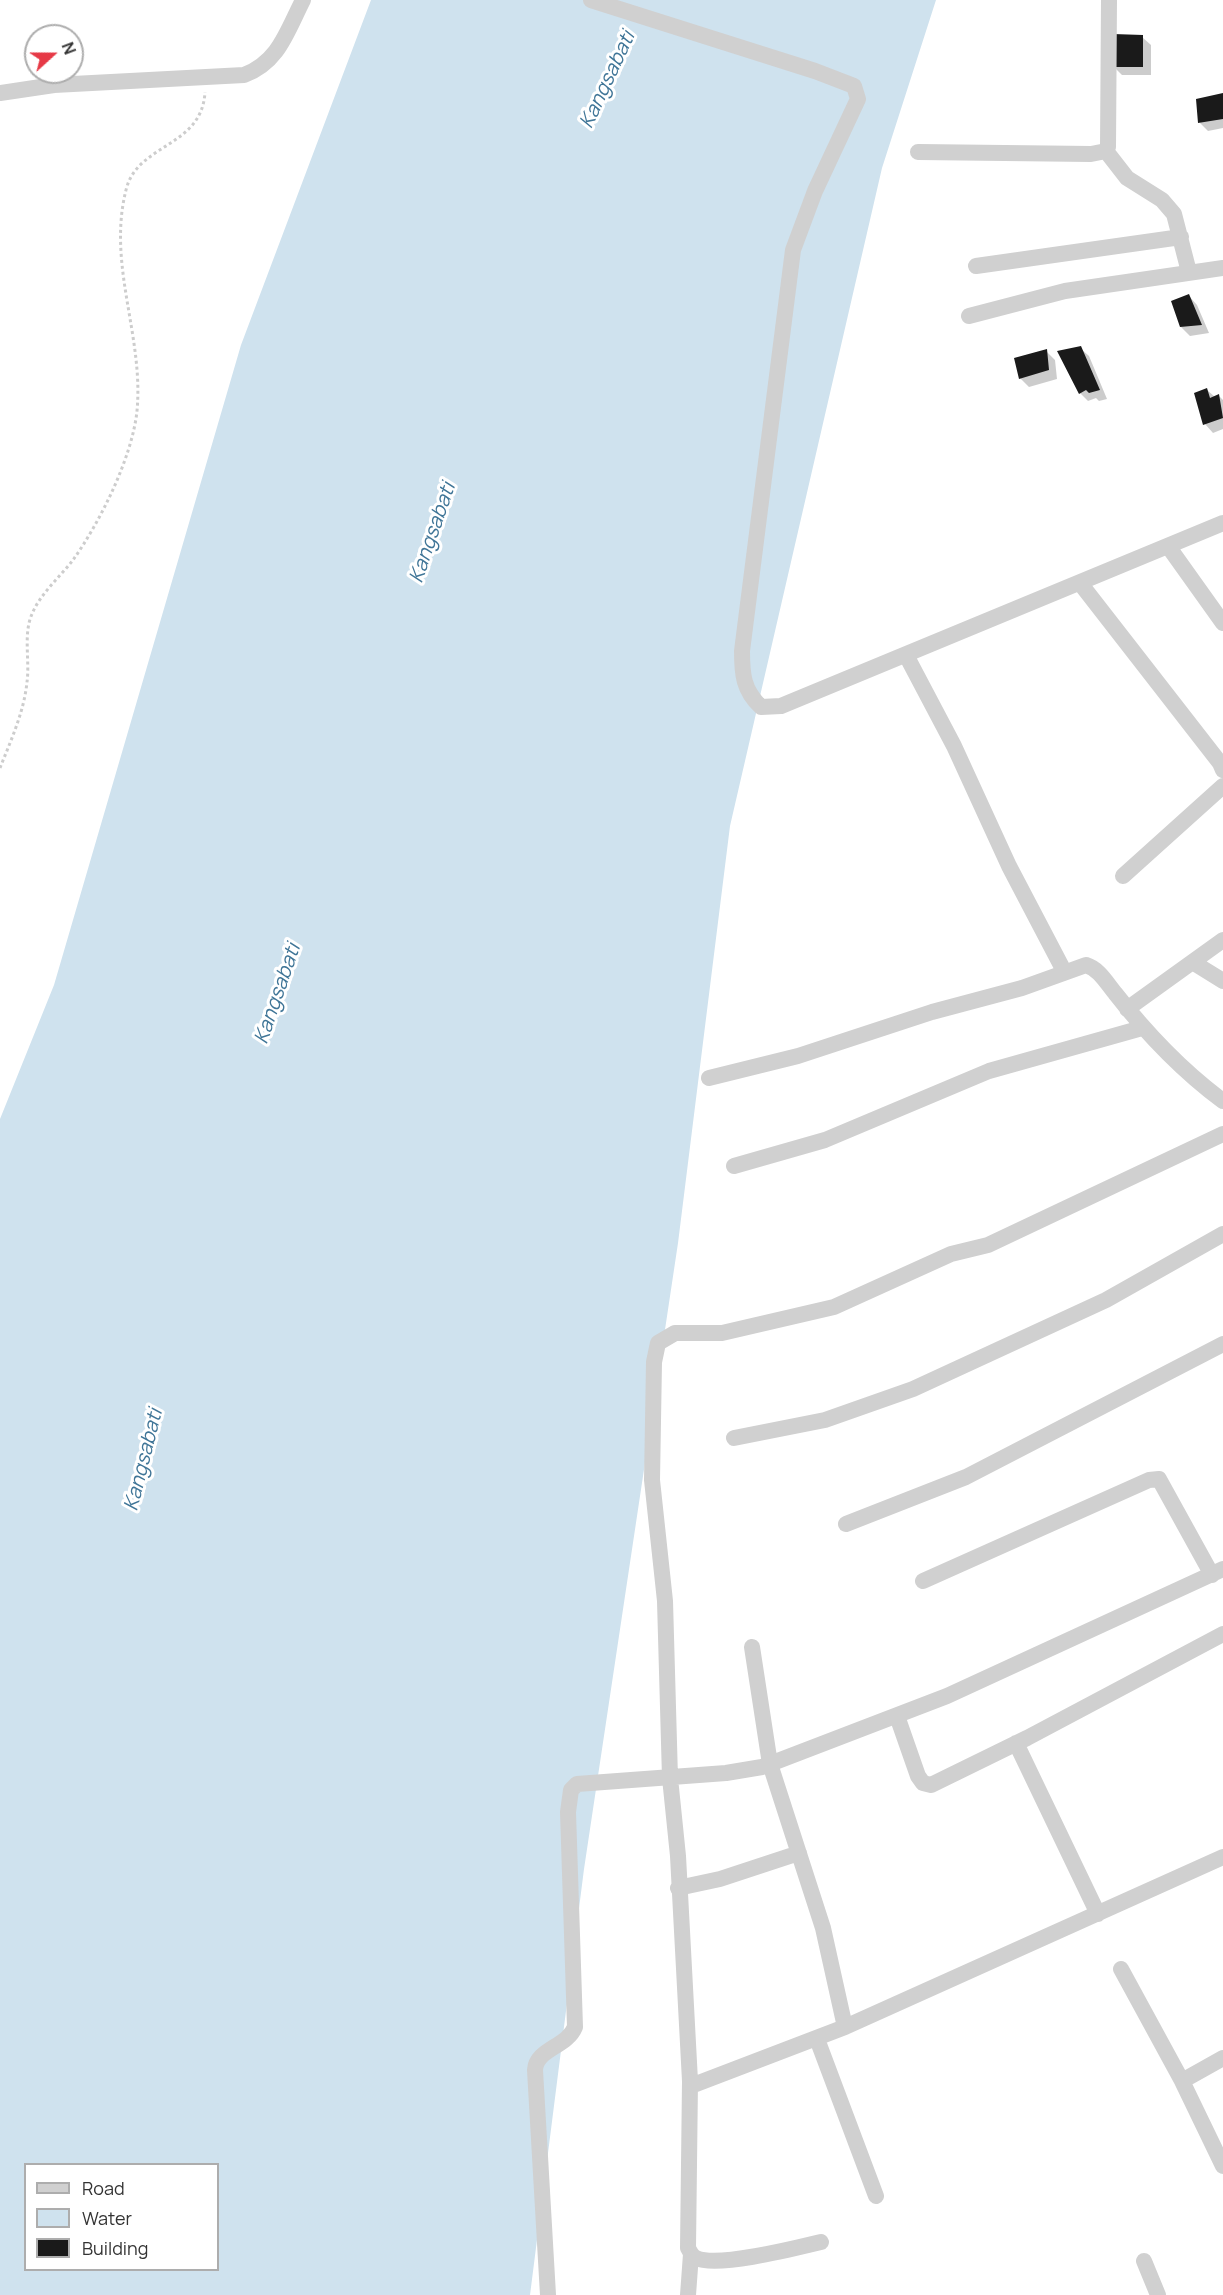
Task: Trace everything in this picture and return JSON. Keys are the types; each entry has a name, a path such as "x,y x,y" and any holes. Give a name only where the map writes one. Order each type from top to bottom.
{"street":[{"path":"0,93 54,84 205,79 244,75 261,68 273,56 303,0"},
{"path":"591,0 815,70 854,86 858,99 814,191 793,250 742,651 743,680 751,697 761,706 781,706 1223,523"},
{"path":"1106,151 1108,147 1109,0"},
{"path":"918,152 1091,154 1106,151"},
{"path":"1106,151 1127,178 1162,200 1174,214 1189,272"},
{"path":"976,266 1181,237"},
{"path":"969,316 1065,291 1223,268"},
{"path":"1168,546 1223,623"},
{"path":"1080,583 1220,763 1223,770"},
{"path":"906,655 954,746 1009,866 1064,971"},
{"path":"1122,876 1223,786"},
{"path":"1127,1009 1223,940"},
{"path":"1194,963 1223,981"},
{"path":"709,1078 808,1053 932,1012 1022,988 1086,965 1092,967 1142,1028 1194,1079 1223,1101"},
{"path":"734,1167 825,1140 989,1071 1142,1028"},
{"path":"821,2242 756,2256 715,2260 698,2259 691,2254 688,2248 690,2081 678,1856 670,1778 665,1601 652,1470 654,1362 658,1343 675,1333 722,1333 834,1306 951,1254 997,1241 1223,1134"},
{"path":"734,1438 825,1420 913,1389 1106,1300 1223,1234"},
{"path":"846,1524 966,1477 1223,1344"},
{"path":"548,2295 535,2070 539,2058 571,2037 575,2027 568,1800 571,1790 577,1784 589,1781 726,1773 770,1764 897,1716 1217,1572 1165,1485 1159,1479 1149,1480 923,1581"},
{"path":"897,1716 918,1776 927,1785 1016,1743 1223,1634"},
{"path":"752,1647 770,1764 823,1928 845,2027"},
{"path":"1016,1743 1098,1914"},
{"path":"678,1888 720,1879 799,1853"},
{"path":"690,2081 696,2084 817,2039 1223,1857"},
{"path":"1121,1969 1182,2081 1223,2166"},
{"path":"817,2039 876,2196"},
{"path":"1182,2081 1223,2058"},
{"path":"688,2295 691,2254"},
{"path":"1144,2261 1158,2295"}],"path":[{"path":"0,768 22,709 27,681 31,616 82,546 120,470 132,437 137,410 137,379 119,252 126,187 135,170 198,120 204,108 205,79"}],"water":[{"name":"Kangsabati","path":"371,0 936,0 882,168 730,826 678,1243 584,1869 530,2295 0,2295 0,1119 54,985 241,345"}],"building":[{"path":"1113,34 1143,35 1143,67 1112,67"},
{"path":"1223,93 1223,119 1198,123 1196,99"},
{"path":"1189,294 1202,325 1180,327 1171,301"},
{"path":"1081,346 1100,390 1089,393 1086,390 1079,394 1057,351"},
{"path":"1047,349 1049,370 1019,379 1014,358"},
{"path":"1207,388 1210,398 1219,394 1223,418 1203,425 1194,393"}]}
